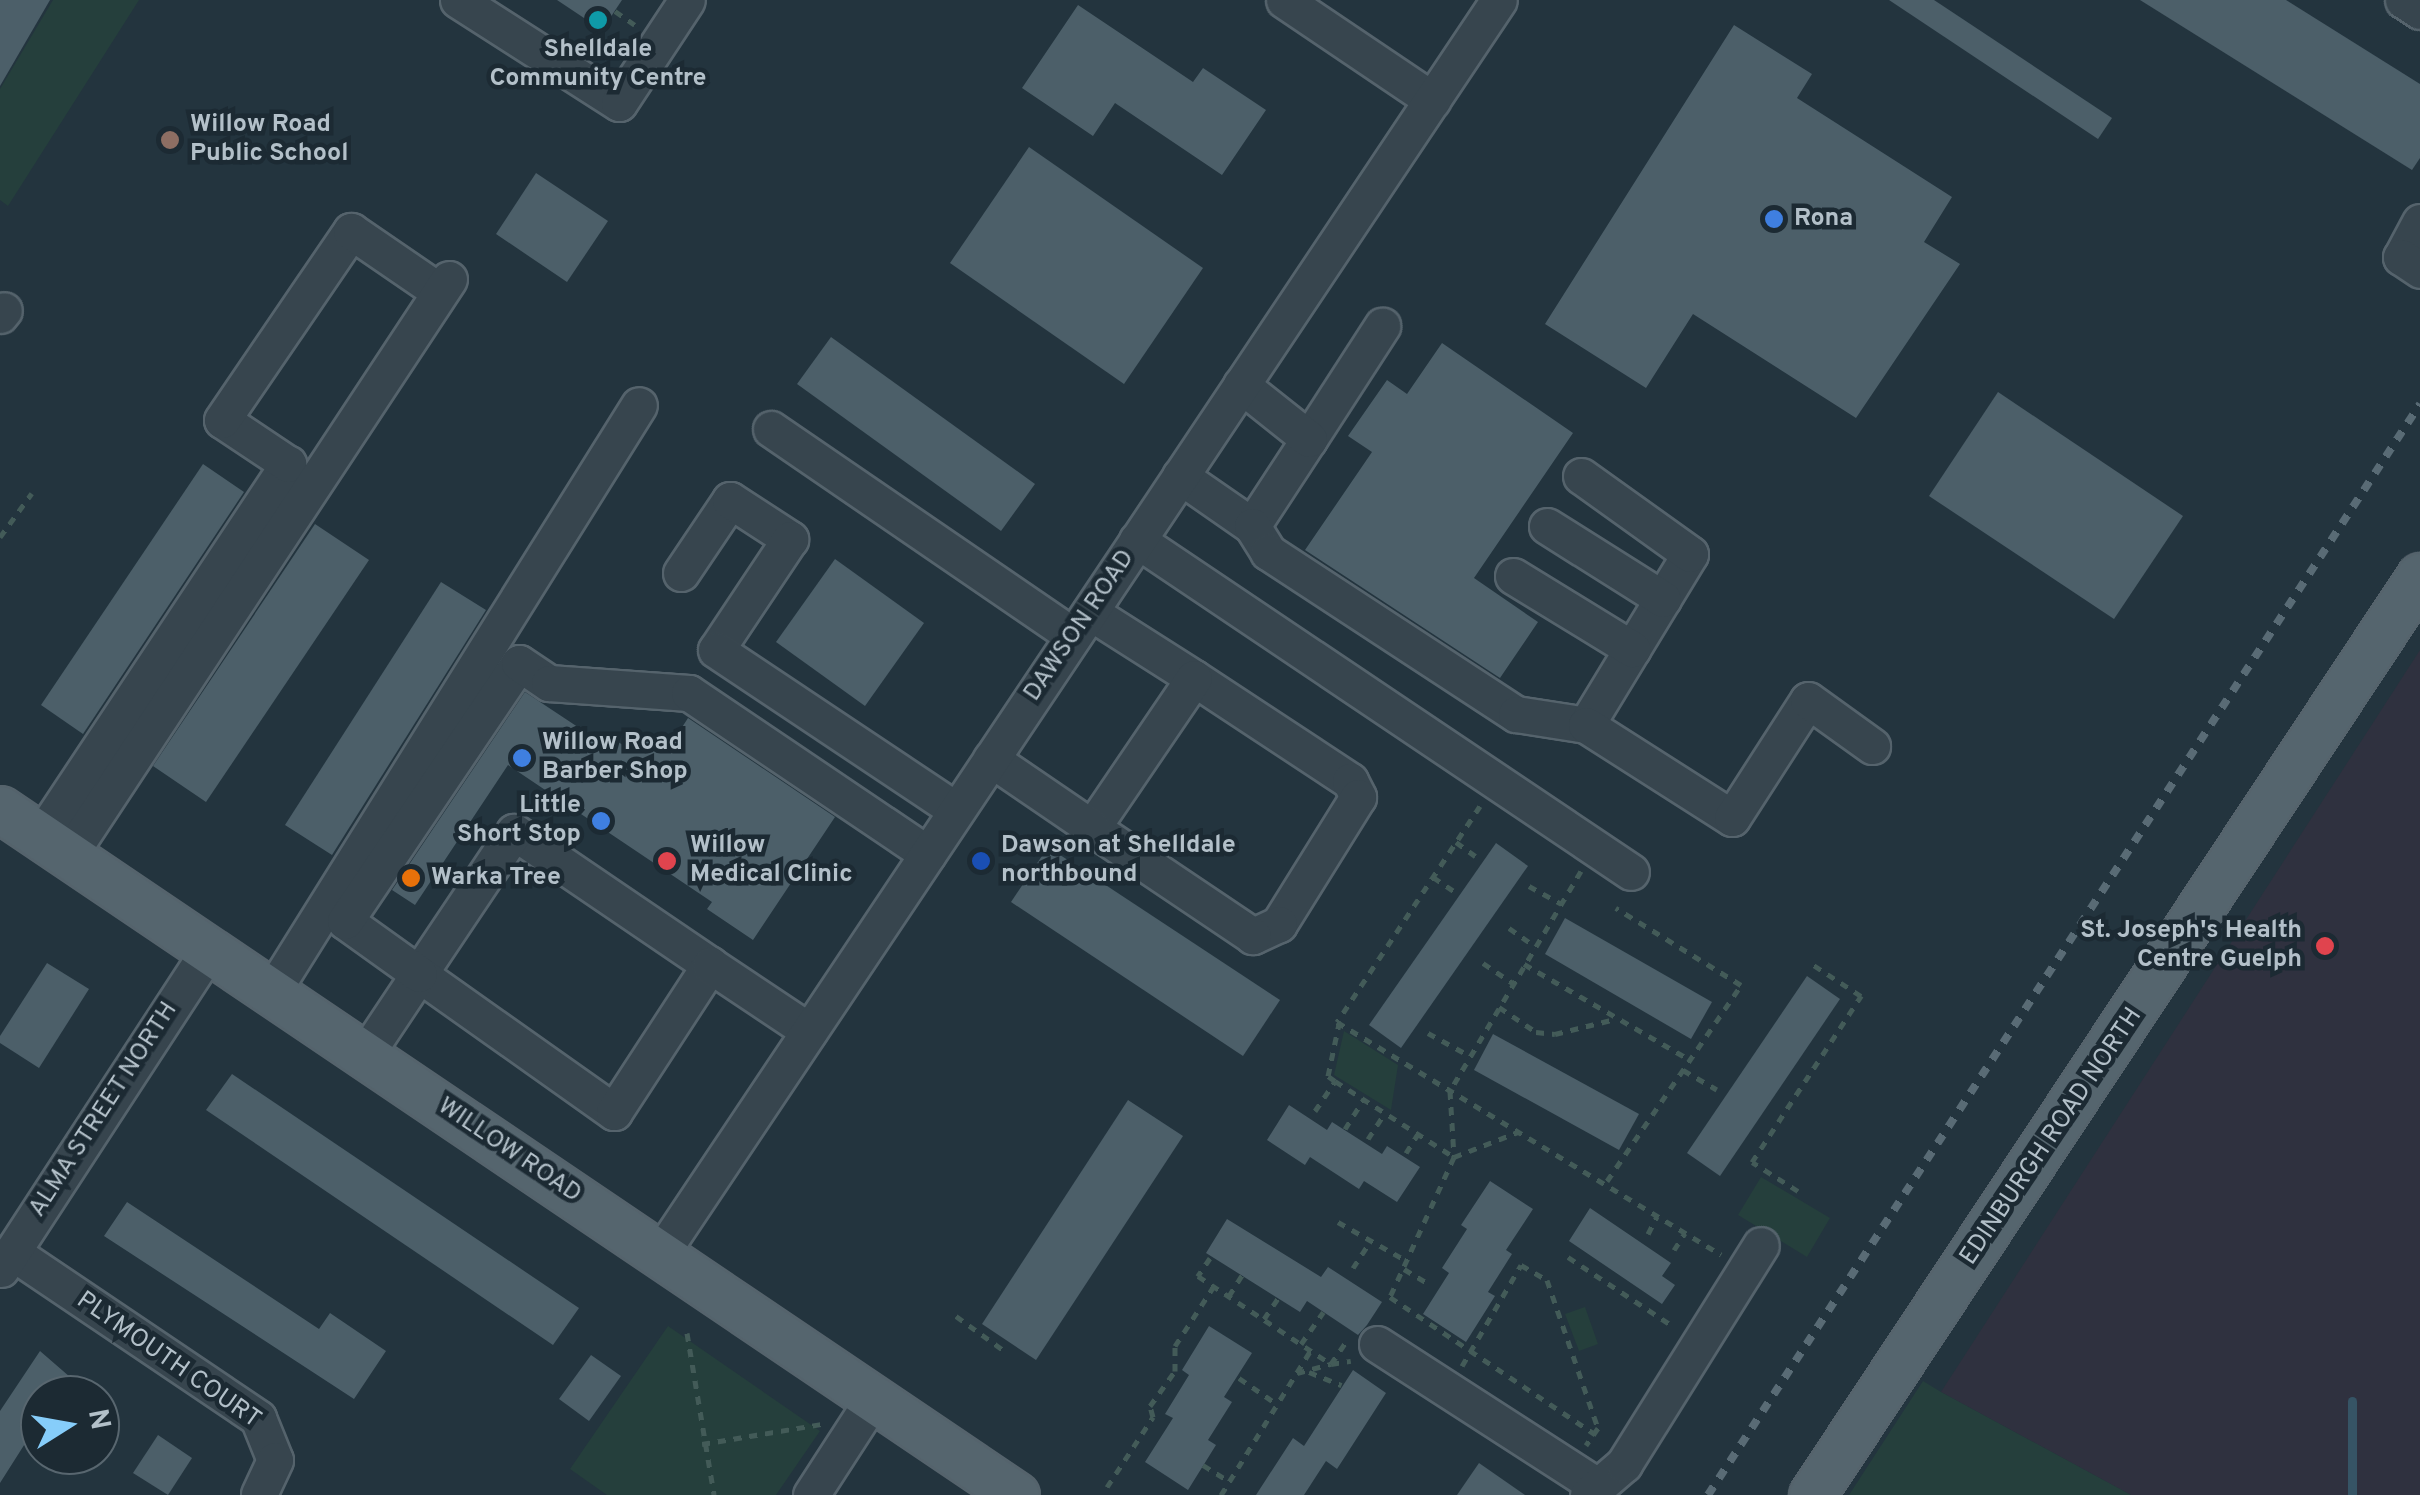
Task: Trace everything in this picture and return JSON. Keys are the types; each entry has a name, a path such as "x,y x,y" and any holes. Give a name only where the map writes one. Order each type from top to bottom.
{"main road":[{"name":"EDINBURGH ROAD NORTH","path":"1812,1495 2420,576"},
{"name":"WILLOW ROAD","path":"0,808 1016,1495"}],"street":[{"path":"458,0 619,104 686,0"},
{"path":"1284,0 1432,100"},
{"name":"DAWSON ROAD","path":"662,1253 1498,0"},
{"path":"2403,0 2420,11"},
{"path":"2420,222 2401,257 2420,270"},
{"path":"352,231 438,281 55,846 288,464 222,420 352,231"},
{"path":"1252,526 1382,326"},
{"path":"1241,385 1309,439"},
{"path":"272,992 640,404"},
{"path":"771,430 1082,624 1194,678 1350,781 1358,797 1279,924 1253,936 991,759"},
{"path":"1180,476 1252,526 1268,552 1516,714 1586,725 1732,818 1808,700 1872,746"},
{"path":"1582,476 1690,554 1586,725"},
{"path":"681,573 730,500 790,539 716,650 956,810"},
{"path":"1547,526 1663,599"},
{"path":"1137,540 1632,872"},
{"path":"1514,576 1632,649"},
{"path":"710,966 614,1112 345,921 519,663 549,683 688,693 928,854"},
{"path":"1092,828 1194,678"},
{"path":"365,1054 514,832 809,1031"},
{"name":"ALMA STREET NORTH","path":"6,1261 208,950"},
{"path":"1366,1349 1448,1390 1584,1483 1624,1464 1753,1257"},
{"name":"PLYMOUTH COURT","path":"6,1261 258,1418 272,1438 276,1460 259,1495"},
{"path":"810,1495 874,1399"}],"path":[{"path":"615,10 642,30"},
{"path":"0,538 32,494"},
{"path":"1454,1157 1328,1076 1340,1024 1496,781"},
{"path":"1456,842 1475,856"},
{"path":"1595,848 1450,1091 1454,1157 1390,1297 1595,1434"},
{"path":"1433,877 1455,892"},
{"path":"1529,886 1560,904"},
{"path":"1607,1181 1740,985 1616,908"},
{"path":"1509,928 1534,946"},
{"path":"1484,963 1513,982"},
{"path":"1524,964 1690,1060"},
{"path":"1798,1190 1752,1162 1861,996 1812,964"},
{"path":"1499,1008 1536,1032 1554,1034 1618,1018"},
{"path":"1340,1024 1684,1233 1753,1257"},
{"path":"1428,1034 1470,1056"},
{"path":"1683,1070 1717,1090"},
{"path":"1315,1111 1335,1080"},
{"path":"1345,1129 1364,1099"},
{"path":"1368,1139 1385,1112"},
{"path":"1454,1157 1518,1132"},
{"path":"1406,1153 1418,1134"},
{"path":"1648,1234 1657,1216"},
{"path":"1338,1222 1407,1261"},
{"path":"1674,1250 1684,1233"},
{"path":"1353,1268 1370,1240"},
{"path":"1568,1257 1699,1344"},
{"path":"1210,1258 1198,1276 1331,1364"},
{"path":"1448,1390 1521,1265 1547,1280 1598,1428 1584,1483"},
{"path":"1403,1269 1427,1284"},
{"path":"1229,1296 1242,1276"},
{"path":"1106,1487 1153,1417 1150,1406 1175,1370 1175,1346 1214,1286"},
{"path":"1264,1319 1278,1298"},
{"path":"1301,1344 1323,1312"},
{"path":"956,1316 1006,1352"},
{"path":"688,1333 702,1444 714,1495"},
{"path":"1331,1364 1366,1349"},
{"path":"1297,1373 1350,1361 1366,1349"},
{"path":"1220,1495 1311,1350"},
{"path":"1306,1370 1342,1385"},
{"path":"1239,1378 1278,1404"},
{"path":"702,1444 823,1424"},
{"path":"1203,1465 1229,1482"}],"shaded area":[{"name":"St. Joseph's Health Centre Guelph","path":"2420,650 2420,1495 2131,1495 1941,1392"}],"green space":[{"path":"53,0 139,0 8,206 0,200 0,89"},
{"path":"1344,1031 1398,1065 1391,1110 1334,1075"},
{"path":"1761,1177 1830,1218 1807,1257 1738,1215"},
{"path":"1585,1307 1598,1344 1579,1351 1565,1314"},
{"path":"668,1326 820,1431 776,1495 607,1495 570,1469"},
{"path":"1923,1381 1941,1392 2131,1495 1849,1495"}],"building":[{"path":"0,0 50,0 0,86"},
{"name":"Shelldale Community Centre","path":"557,0 622,0 602,30"},
{"path":"1889,0 1934,0 2112,118 2098,139"},
{"path":"2140,0 2286,0 2420,84 2420,158 2412,170"},
{"path":"1078,5 1193,82 1203,68 1266,110 1222,175 1115,103 1093,136 1022,88"},
{"name":"Rona","path":"1734,25 1812,74 1797,98 1952,197 1924,242 1960,264 1856,418 1693,314 1646,388 1545,324"},
{"path":"1029,147 1203,268 1124,384 950,263"},
{"path":"536,173 608,221 567,282 496,234"},
{"path":"831,337 1035,484 1001,531 797,384"},
{"path":"1442,343 1573,433 1474,578 1538,622 1500,678 1305,550 1372,452 1348,436 1387,380 1407,394"},
{"path":"1998,392 2183,516 2114,619 1929,496"},
{"path":"203,464 244,492 83,734 41,705"},
{"path":"315,524 369,560 206,802 153,766"},
{"path":"835,559 924,623 865,706 776,642"},
{"path":"441,582 486,610 332,855 285,825"},
{"path":"525,692 608,747 614,739 627,748 639,730 668,749 688,718 835,817 753,940 707,909 712,902 508,765 415,905 392,890"},
{"path":"1496,843 1528,866 1401,1048 1369,1025"},
{"path":"1048,847 1280,1000 1243,1056 1011,902"},
{"path":"1565,918 1712,1002 1691,1039 1545,954"},
{"path":"47,963 89,989 39,1068 0,1043 0,1036"},
{"path":"1807,976 1840,999 1720,1176 1687,1153"},
{"path":"1493,1034 1639,1114 1619,1150 1474,1070"},
{"path":"232,1074 579,1308 553,1345 206,1110"},
{"path":"1128,1100 1183,1136 1036,1360 982,1324"},
{"path":"1289,1105 1327,1130 1332,1122 1382,1154 1387,1146 1420,1167 1397,1202 1364,1181 1359,1189 1310,1157 1305,1165 1267,1140"},
{"path":"1490,1181 1533,1209 1506,1250 1512,1254 1488,1292 1495,1296 1466,1342 1423,1314 1449,1273 1442,1268 1467,1229 1461,1225"},
{"path":"127,1202 319,1329 330,1313 386,1351 354,1399 104,1236"},
{"path":"1590,1208 1671,1263 1662,1276 1675,1285 1662,1304 1569,1241"},
{"path":"1227,1219 1321,1277 1328,1267 1382,1302 1358,1335 1307,1301 1300,1312 1206,1253"},
{"path":"1209,1326 1252,1353 1224,1397 1232,1402 1208,1440 1216,1445 1188,1490 1145,1462 1173,1418 1165,1414 1189,1375 1182,1370"},
{"path":"40,1351 68,1375 24,1375"},
{"path":"591,1355 621,1376 589,1421 559,1399"},
{"path":"1353,1370 1386,1393 1337,1469 1326,1461 1304,1495 1256,1495 1293,1438 1304,1446"},
{"path":"20,1381 20,1452 0,1483 0,1411"},
{"path":"158,1435 192,1458 168,1495 133,1473"},
{"path":"1479,1463 1525,1495 1457,1495"}],"waterway":[{"path":"2352,1401 2352,1495"}],"railway":[{"path":"1708,1495 2420,404"}],"place":[{"name":"Shelldale Community Centre","path":"598,20"},
{"name":"Willow Road Public School","path":"170,140"},
{"name":"Rona","path":"1774,219"},
{"name":"Willow Road Barber Shop","path":"522,758"},
{"name":"Little Short Stop","path":"601,821"},
{"name":"Willow Medical Clinic","path":"667,861"},
{"name":"Dawson at Shelldale northbound","path":"981,861"},
{"name":"Warka Tree","path":"411,878"},
{"name":"St. Joseph's Health Centre Guelph","path":"2325,946"}]}
